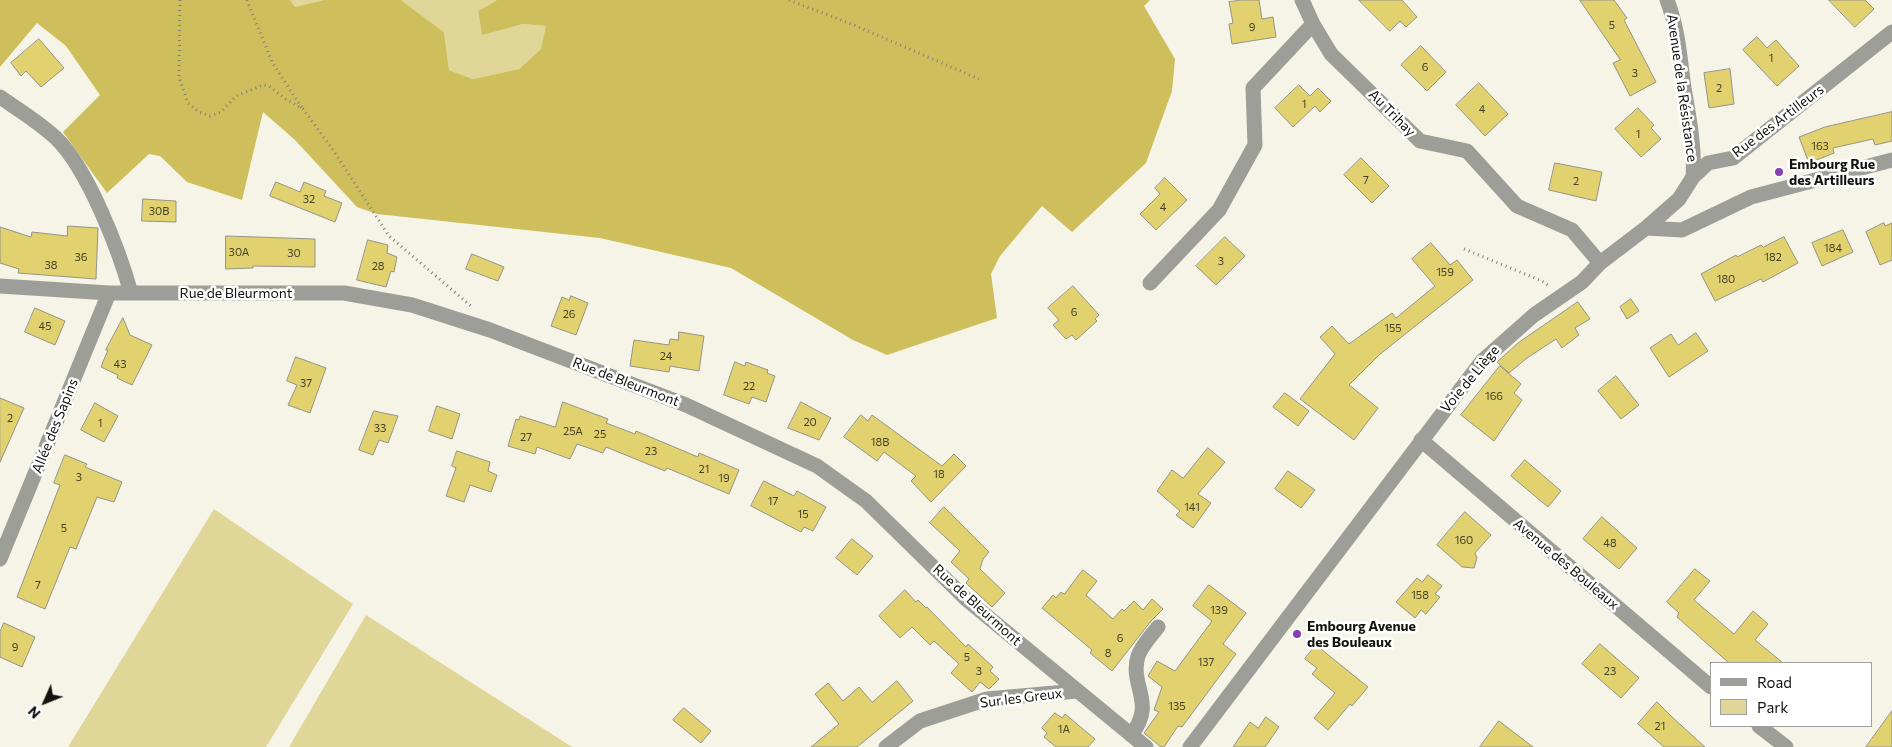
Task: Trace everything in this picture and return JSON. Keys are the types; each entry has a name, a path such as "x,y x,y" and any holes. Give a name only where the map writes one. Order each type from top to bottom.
{"street":[{"name":"Au Trihay","path":"1302,0 1331,54 1420,141 1467,151 1517,206 1572,230 1600,263"},
{"name":"Avenue de la Résistance","path":"1667,0 1674,20 1680,59 1694,157 1693,177"},
{"path":"1150,283 1220,210 1255,145 1253,88 1314,24"},
{"name":"Rue des Artilleurs","path":"1646,228 1678,198 1693,177 1708,163 1733,158 1892,32"},
{"path":"0,98 56,138 70,155 96,202 121,258 131,293"},
{"path":"1646,228 1682,230 1750,197 1892,160"},
{"name":"Voie de Liège","path":"1190,747 1482,361 1501,342 1561,295 1582,282 1600,263 1646,228"},
{"name":"Rue de Bleurmont","path":"0,286 109,293 344,293 412,305 490,330 686,405 817,466 841,482 866,501 966,598 1146,747"},
{"name":"Allée des Sapins","path":"0,559 109,293"},
{"name":"Avenue des Bouleaux","path":"1421,440 1710,686"},
{"path":"1131,734 1141,723 1144,706 1138,678 1138,658 1144,645 1158,627"},
{"name":"Sur les Greux","path":"886,747 920,721 987,699 1077,690"},
{"path":"1760,727 1786,747"}],"path":[{"path":"180,0 179,77 188,103 199,112 210,116 221,112 236,96 263,85 269,86 284,98 303,109"},
{"path":"247,0 272,62 331,147 389,236 473,308"},
{"path":"789,0 854,25 979,79"},
{"path":"1464,249 1542,281 1561,295"}],"green space":[{"path":"290,0 324,0 295,7"},
{"path":"401,0 497,0 478,11 482,34 523,24 547,26 541,49 519,69 473,79 449,70 444,32"},
{"path":"214,509 353,604 266,747 68,747"},
{"path":"366,615 572,747 289,747"}],"shaded area":[{"path":"0,0 290,0 295,7 324,0 401,0 444,32 449,70 473,79 519,69 541,49 546,26 523,24 482,35 478,11 497,0 1150,0 1144,6 1175,59 1172,91 1146,163 1072,232 1042,206 1000,256 991,274 997,318 887,355 853,340 731,268 600,238 377,214 357,207 295,140 263,112 242,200 187,182 160,156 149,154 107,193 63,132 100,95 66,46 37,23 0,67"}],"building":[{"path":"1259,0 1262,19 1273,17 1276,37 1232,44 1229,24 1233,23 1229,2"},
{"path":"1359,0 1402,0 1417,17 1406,27 1400,21 1390,31"},
{"path":"1580,0 1614,0 1627,18 1624,20 1656,82 1630,96 1613,63 1620,60"},
{"path":"1829,0 1865,0 1874,9 1855,27"},
{"path":"1757,37 1767,48 1776,40 1799,66 1777,86 1743,50"},
{"path":"39,39 64,68 41,87 26,71 21,76 11,63"},
{"path":"1421,46 1446,72 1427,91 1401,65"},
{"path":"1730,69 1734,104 1709,108 1704,73"},
{"path":"1479,83 1508,114 1485,136 1456,105"},
{"path":"1299,85 1310,96 1318,88 1331,101 1320,112 1315,106 1293,127 1275,108"},
{"path":"1638,108 1654,125 1651,128 1661,139 1641,157 1615,129"},
{"path":"1892,112 1892,141 1875,145 1873,139 1833,148 1834,153 1809,163 1799,137 1825,127"},
{"path":"1361,158 1389,186 1372,203 1344,175"},
{"path":"1555,163 1602,172 1596,201 1549,190"},
{"path":"1165,178 1187,200 1156,230 1140,214 1160,194 1155,188"},
{"path":"276,182 300,192 304,182 326,191 324,196 342,203 335,222 270,196"},
{"path":"143,199 176,201 176,222 142,221"},
{"path":"1884,223 1885,226 1892,223 1892,260 1880,265 1866,232"},
{"path":"68,226 98,228 96,279 18,273 19,269 0,263 0,227 31,237 32,232 67,236"},
{"path":"1843,230 1853,252 1822,266 1812,243"},
{"path":"226,236 315,239 315,267 253,266 253,268 226,269"},
{"path":"1225,237 1245,256 1216,285 1196,266"},
{"path":"1784,237 1798,263 1763,282 1761,279 1715,301 1701,274 1736,255 1737,257 1761,245 1763,247"},
{"path":"368,240 388,245 387,253 397,257 394,272 391,271 386,287 357,280"},
{"path":"1431,243 1450,265 1457,260 1473,280 1379,355 1349,385 1378,408 1354,440 1300,399 1335,354 1320,337 1332,326 1349,344 1392,313 1396,318 1435,286 1412,259"},
{"path":"472,254 504,267 498,281 466,269"},
{"path":"1073,286 1099,315 1095,319 1097,321 1076,340 1072,335 1066,339 1053,325 1059,320 1048,308"},
{"path":"571,296 588,303 576,335 551,326 562,297 569,300"},
{"path":"1631,299 1639,311 1627,319 1620,307"},
{"path":"1578,302 1590,319 1575,328 1579,335 1562,348 1556,339 1527,358 1509,373 1497,362 1518,343"},
{"path":"35,308 65,321 55,345 25,332"},
{"path":"123,318 130,335 152,345 132,385 117,378 118,375 101,367 108,350 106,350"},
{"path":"679,332 704,336 699,371 670,366 669,372 630,366 634,340 669,345 670,339 678,340"},
{"path":"1696,333 1708,351 1669,377 1650,348 1671,334 1678,345"},
{"path":"296,357 326,368 310,413 288,405 297,385 287,381"},
{"path":"735,362 745,366 746,362 768,370 767,373 775,376 766,402 752,397 749,404 724,395"},
{"path":"1500,366 1521,384 1514,393 1522,400 1494,441 1461,415"},
{"path":"1616,376 1639,405 1621,419 1598,391"},
{"path":"1285,393 1309,411 1298,426 1273,407"},
{"path":"0,398 24,408 0,462"},
{"path":"563,402 608,419 606,423 635,434 636,431 698,457 699,453 739,470 729,494 667,468 665,471 606,447 603,453 577,444 570,459 537,447 535,454 508,446 516,419 519,420 520,416 555,427"},
{"path":"801,402 831,418 819,440 788,428"},
{"path":"95,403 118,416 104,442 81,430"},
{"path":"437,406 460,414 452,439 429,431"},
{"path":"374,411 398,416 388,443 379,440 373,455 359,450"},
{"path":"861,415 868,421 872,415 942,466 954,454 966,466 931,502 911,481 916,476 884,452 877,461 844,437"},
{"path":"1208,448 1225,462 1198,494 1211,503 1193,528 1176,515 1180,511 1157,491 1172,470 1183,478"},
{"path":"457,451 490,462 488,471 497,475 491,492 470,485 464,502 446,496 456,468 452,466"},
{"path":"65,455 87,464 85,467 122,482 114,502 97,497 76,549 70,547 45,609 17,597 60,485 54,483"},
{"path":"1525,460 1561,491 1548,507 1511,476"},
{"path":"1288,471 1315,490 1301,508 1275,489"},
{"path":"764,481 794,496 797,491 826,507 813,531 804,527 801,532 751,506"},
{"path":"944,507 989,552 983,559 980,569 1005,593 992,607 966,583 969,579 951,562 960,551 930,523"},
{"path":"1465,512 1491,535 1475,553 1477,558 1474,568 1462,567 1437,545"},
{"path":"1602,517 1637,548 1619,569 1583,539"},
{"path":"852,539 873,556 857,575 836,558"},
{"path":"1695,569 1710,581 1694,600 1734,634 1753,611 1768,624 1755,640 1782,662 1728,662 1677,617 1679,613 1667,602"},
{"path":"1083,570 1097,581 1086,595 1113,619 1122,609 1124,611 1134,601 1143,610 1152,599 1163,609 1151,621 1112,671 1090,653 1092,650 1042,608 1053,595 1056,598 1061,592 1064,594"},
{"path":"1428,575 1442,586 1435,594 1440,597 1426,614 1421,610 1415,618 1396,602 1417,578 1422,582"},
{"path":"1209,585 1246,613 1223,644 1236,654 1182,727 1178,726 1164,747 1161,747 1144,733 1159,712 1154,710 1162,687 1148,676 1157,661 1175,671 1212,621 1193,606"},
{"path":"905,590 916,602 918,600 927,607 966,647 968,644 993,667 990,671 999,679 989,689 980,682 972,692 951,673 959,664 934,641 930,645 912,627 900,638 879,616"},
{"path":"4,623 35,637 22,667 0,657 0,632"},
{"path":"1600,644 1639,678 1621,698 1582,664"},
{"path":"1316,645 1368,687 1352,706 1350,704 1328,730 1314,718 1335,693 1312,674 1317,668 1305,659"},
{"path":"897,681 913,701 857,747 811,747 839,724 815,694 828,683 843,701 859,687 872,702"},
{"path":"1657,702 1705,747 1664,747 1638,724"},
{"path":"684,708 711,731 701,743 673,720"},
{"path":"1892,711 1892,747 1866,747"},
{"path":"1055,713 1062,718 1065,714 1095,739 1088,747 1056,747 1044,737 1047,733 1042,728"},
{"path":"1266,717 1279,727 1265,747 1233,747 1250,722 1258,728"},
{"path":"1499,721 1533,747 1480,747"}],"place":[{"name":"Embourg Rue des Artilleurs","path":"1779,172"},
{"name":"Embourg Avenue des Bouleaux","path":"1297,634"}]}
